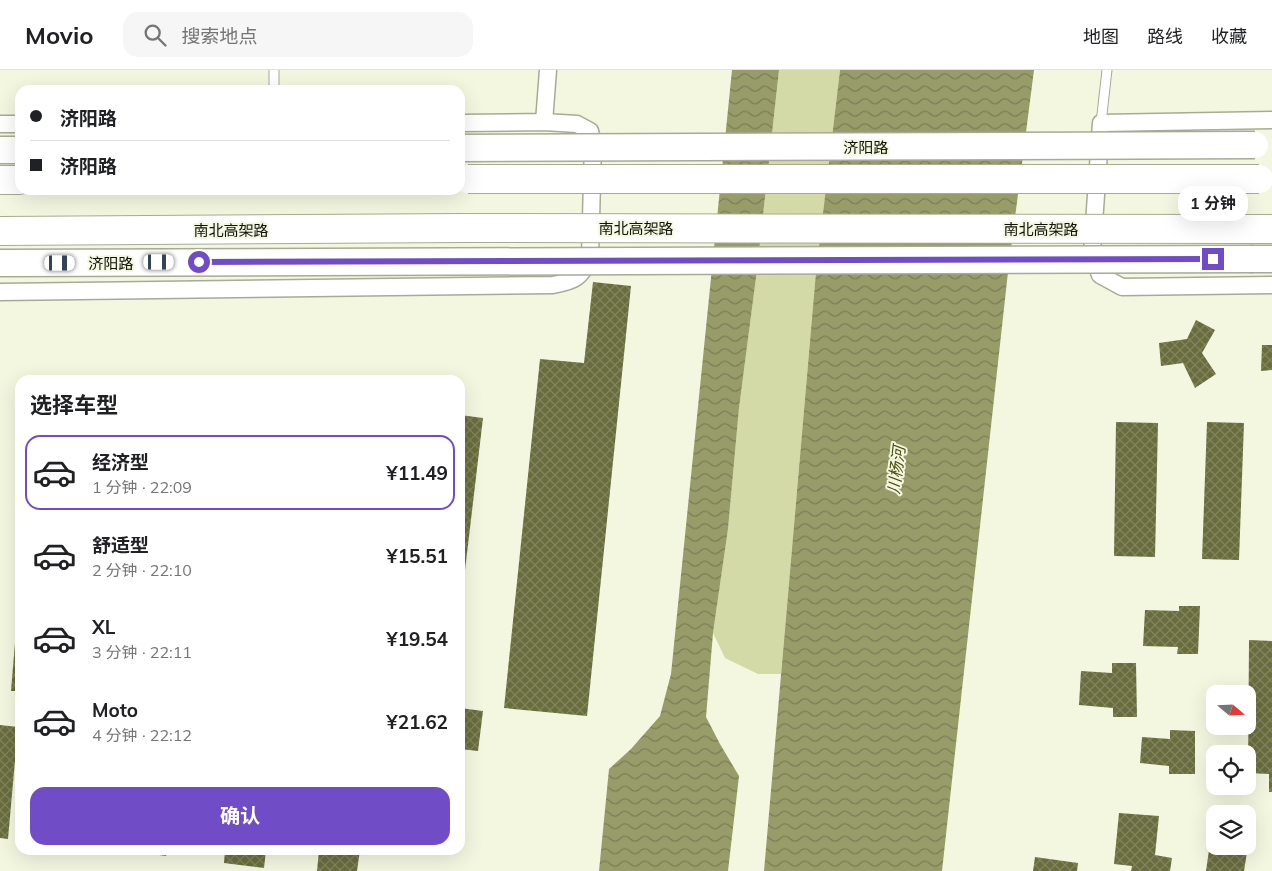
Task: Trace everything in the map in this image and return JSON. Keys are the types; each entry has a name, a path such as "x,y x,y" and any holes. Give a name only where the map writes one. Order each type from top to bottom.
{"highway":[{"path":"465,179 1272,178"},
{"path":"0,180 15,180"},
{"name":"南北高架路","path":"0,231 454,228 1272,229"}],"main road":[{"name":"济阳路","path":"465,148 1272,145"},
{"path":"0,150 15,150"},
{"name":"济阳路","path":"0,263 1272,259"}],"street":[{"path":"544,122 548,70"},
{"path":"1272,120 1101,123 1092,252 1100,275 1122,287 1272,285"},
{"path":"0,292 553,286 570,282 583,272 590,258 593,144 590,131 577,124 544,122 465,123"},
{"path":"0,124 15,124"}],"lane":[{"path":"274,70 274,85"},
{"path":"1101,123 1107,70"}],"shaded area":[{"path":"779,70 840,70 816,272 781,674 758,674 725,658 713,633 728,529 739,408 757,270"}],"water":[{"path":"732,70 779,70 757,270 739,408 728,529 713,633 706,717 739,776 728,871 599,871 609,769 631,749 660,716 671,674"},
{"name":"川杨河","path":"840,70 1034,70 1008,272 942,871 764,871 816,272"}],"building":[{"path":"593,282 631,286 587,716 504,708 540,359 584,363"},
{"path":"1196,320 1215,330 1202,353 1216,374 1195,388 1183,363 1161,366 1159,343 1187,339"},
{"path":"1262,345 1272,345 1272,370 1261,371"},
{"path":"465,416 483,418 465,570"},
{"path":"1116,422 1158,423 1155,557 1114,556"},
{"path":"1207,422 1244,423 1239,560 1202,559"},
{"path":"1179,606 1200,606 1198,654 1177,654 1178,647 1143,646 1145,610 1179,611"},
{"path":"1249,640 1272,641 1272,792 1269,792 1269,774 1256,773 1256,745 1248,745 1248,735 1256,735 1256,685 1249,685"},
{"path":"15,643 15,691 11,691"},
{"path":"1112,663 1136,663 1137,717 1113,717 1113,708 1079,705 1081,671 1112,673"},
{"path":"465,709 483,711 478,751 465,750"},
{"path":"0,725 15,727 15,761 8,839 0,838"},
{"path":"1170,730 1195,731 1195,774 1169,774 1169,766 1140,763 1142,737 1170,739"},
{"path":"1119,813 1159,816 1155,855 1172,858 1170,871 1131,871 1132,866 1114,864"},
{"path":"225,855 265,855 264,868 224,863"},
{"path":"319,855 359,855 357,871 317,871"},
{"path":"1208,855 1247,855 1244,871 1206,871"},
{"path":"1035,857 1078,863 1077,871 1033,871"}],"route":[{"path":"199,262 1213,259"}]}
